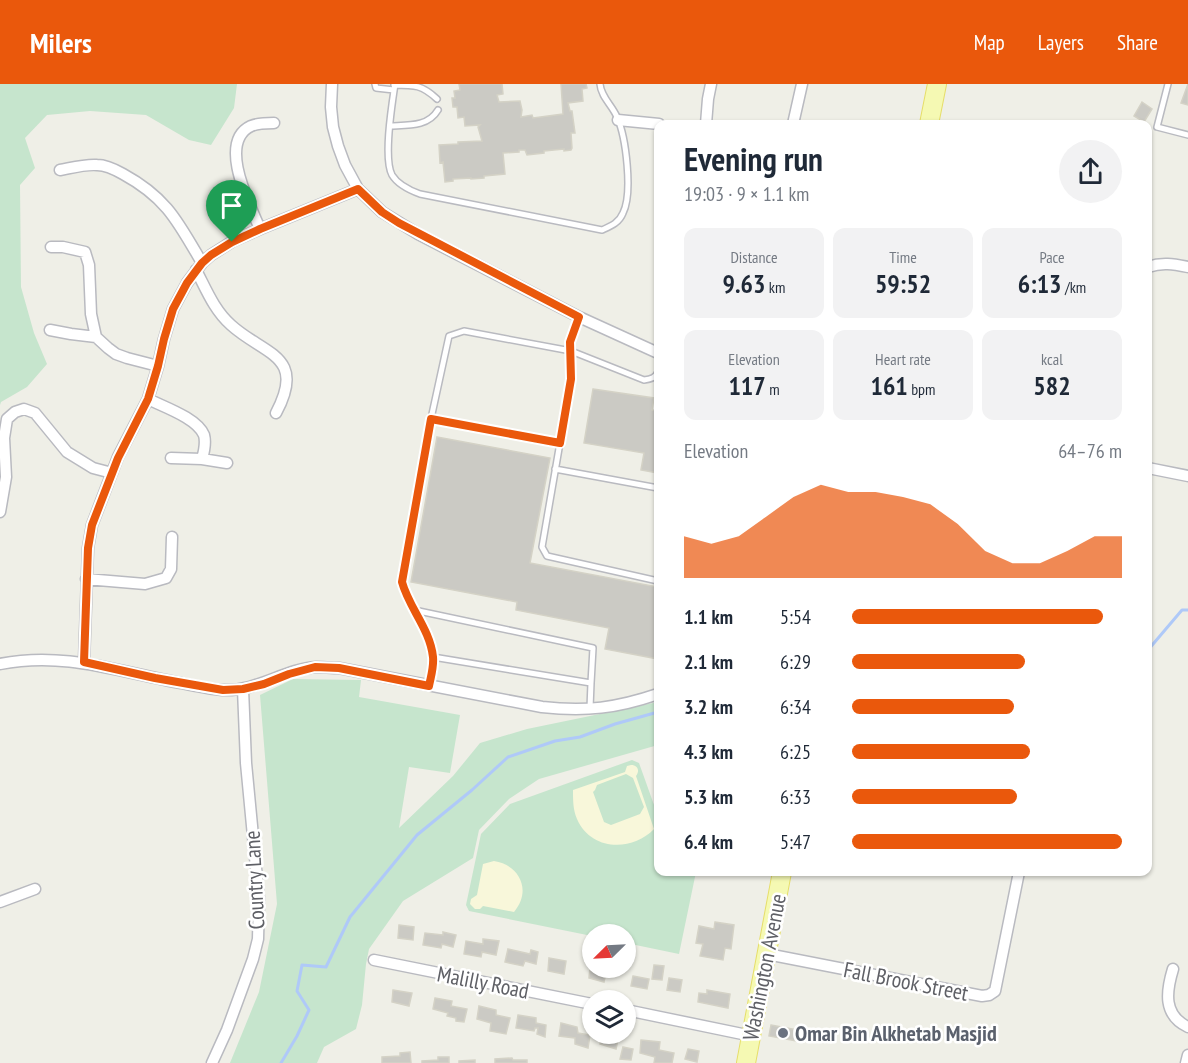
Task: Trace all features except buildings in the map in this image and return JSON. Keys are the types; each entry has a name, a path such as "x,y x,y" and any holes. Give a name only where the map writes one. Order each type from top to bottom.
{"main road":[{"path":"930,120 937,84"},
{"name":"Washington Avenue","path":"746,1063 781,876"}],"street":[{"path":"332,84 333,127 345,165 358,189 382,212 579,317 654,350"},
{"path":"706,120 711,84"},
{"path":"794,120 802,84"},
{"path":"618,120 654,123"},
{"path":"260,229 242,185 235,155 236,146 241,135 250,127 274,123"},
{"path":"60,170 98,165 119,172 138,182 169,209 199,267 204,286 218,310 230,324 281,361 286,371 286,390 276,412"},
{"path":"84,662 86,579 92,525 118,458 148,399 173,309 187,283 199,267 222,248 260,229 358,189"},
{"path":"51,246 84,252 89,266 91,314 96,337 116,354 158,366"},
{"path":"1152,266 1160,263 1188,267"},
{"path":"50,330 96,337"},
{"path":"148,399 192,420 199,427 205,436 202,459"},
{"path":"0,512 6,477 4,438 7,419 15,412 24,409 35,413 67,452 93,468 112,473"},
{"path":"171,458 227,463"},
{"path":"1152,469 1188,476"},
{"path":"86,579 145,584 166,578 171,569 172,537"},
{"path":"0,664 28,659 84,662 223,690 243,689 264,684 315,667 339,668 566,709 614,706 654,695"},
{"name":"Country Lane","path":"212,1063 227,1030 253,959 258,928 257,879 246,763 243,689"},
{"name":"Fall Brook Street","path":"767,954 982,996 989,995 995,991 1018,876"},
{"path":"0,902 35,889"},
{"name":"Malilly Road","path":"374,960 582,1002"},
{"path":"1173,969 1169,983 1168,1004 1176,1019 1188,1027"},
{"path":"636,1012 752,1036"},
{"path":"1186,1063 1188,1055"}],"lane":[{"path":"375,84 376,88 411,85 420,87 437,99"},
{"path":"394,86 389,165 393,176 400,184 420,194 602,230 614,225 623,215 627,203 628,182 626,153 618,120 600,90 600,84"},
{"path":"1168,84 1157,127 1188,135"},
{"path":"390,126 425,122 435,116 438,110"},
{"path":"579,317 570,342 571,379 542,547 547,556 654,580"},
{"path":"429,686 433,657 428,636 405,594 402,582 448,336 464,331 570,351 644,380 654,377"},
{"path":"431,419 560,443"},
{"path":"555,470 654,487"},
{"path":"414,610 593,648 590,709"},
{"path":"433,657 591,684"}],"shaded area":[{"path":"0,84 237,84 234,108 211,145 189,140 146,115 90,111 47,115 25,138 35,168 20,185 21,287 34,333 47,364 27,387 1,402 0,405"},
{"path":"293,679 361,680 359,697 460,715 450,773 409,767 399,828 453,776 480,743 527,729 654,703 654,746 539,779 509,799 479,830 473,858 403,901 369,949 362,1005 356,1029 324,1047 317,1063 230,1063 259,992 277,904 260,695"},
{"path":"632,760 639,763 654,805 654,876 695,876 679,954 636,945 636,924 582,924 582,934 469,911 466,905 481,834 510,804"}],"sand":[{"path":"633,765 638,769 636,776 654,829 635,842 612,845 592,837 583,830 574,809 573,790 625,772 627,766","holes":["626,774 633,778 644,807 640,814 611,825 604,822 593,792 597,785"]},
{"path":"494,861 511,868 520,880 522,896 514,912 483,906 475,909 470,904 471,899 477,895 483,864"}],"waterway":[{"path":"1152,645 1182,610 1188,610"},
{"path":"281,1063 309,1010 297,991 302,965 326,967 350,917 417,835 508,757 654,713"}],"place":[{"name":"Omar Bin Alkhetab Masjid","path":"783,1033"}],"route":[{"path":"358,189 382,212 399,223 579,317 570,342 571,379 560,443 431,419 402,582 405,594 428,636 433,657 429,686 339,668 315,667 264,684 243,689 223,690 84,662 86,579 92,525 118,458 148,399 173,309 187,283 202,263 232,242 358,189"}]}
